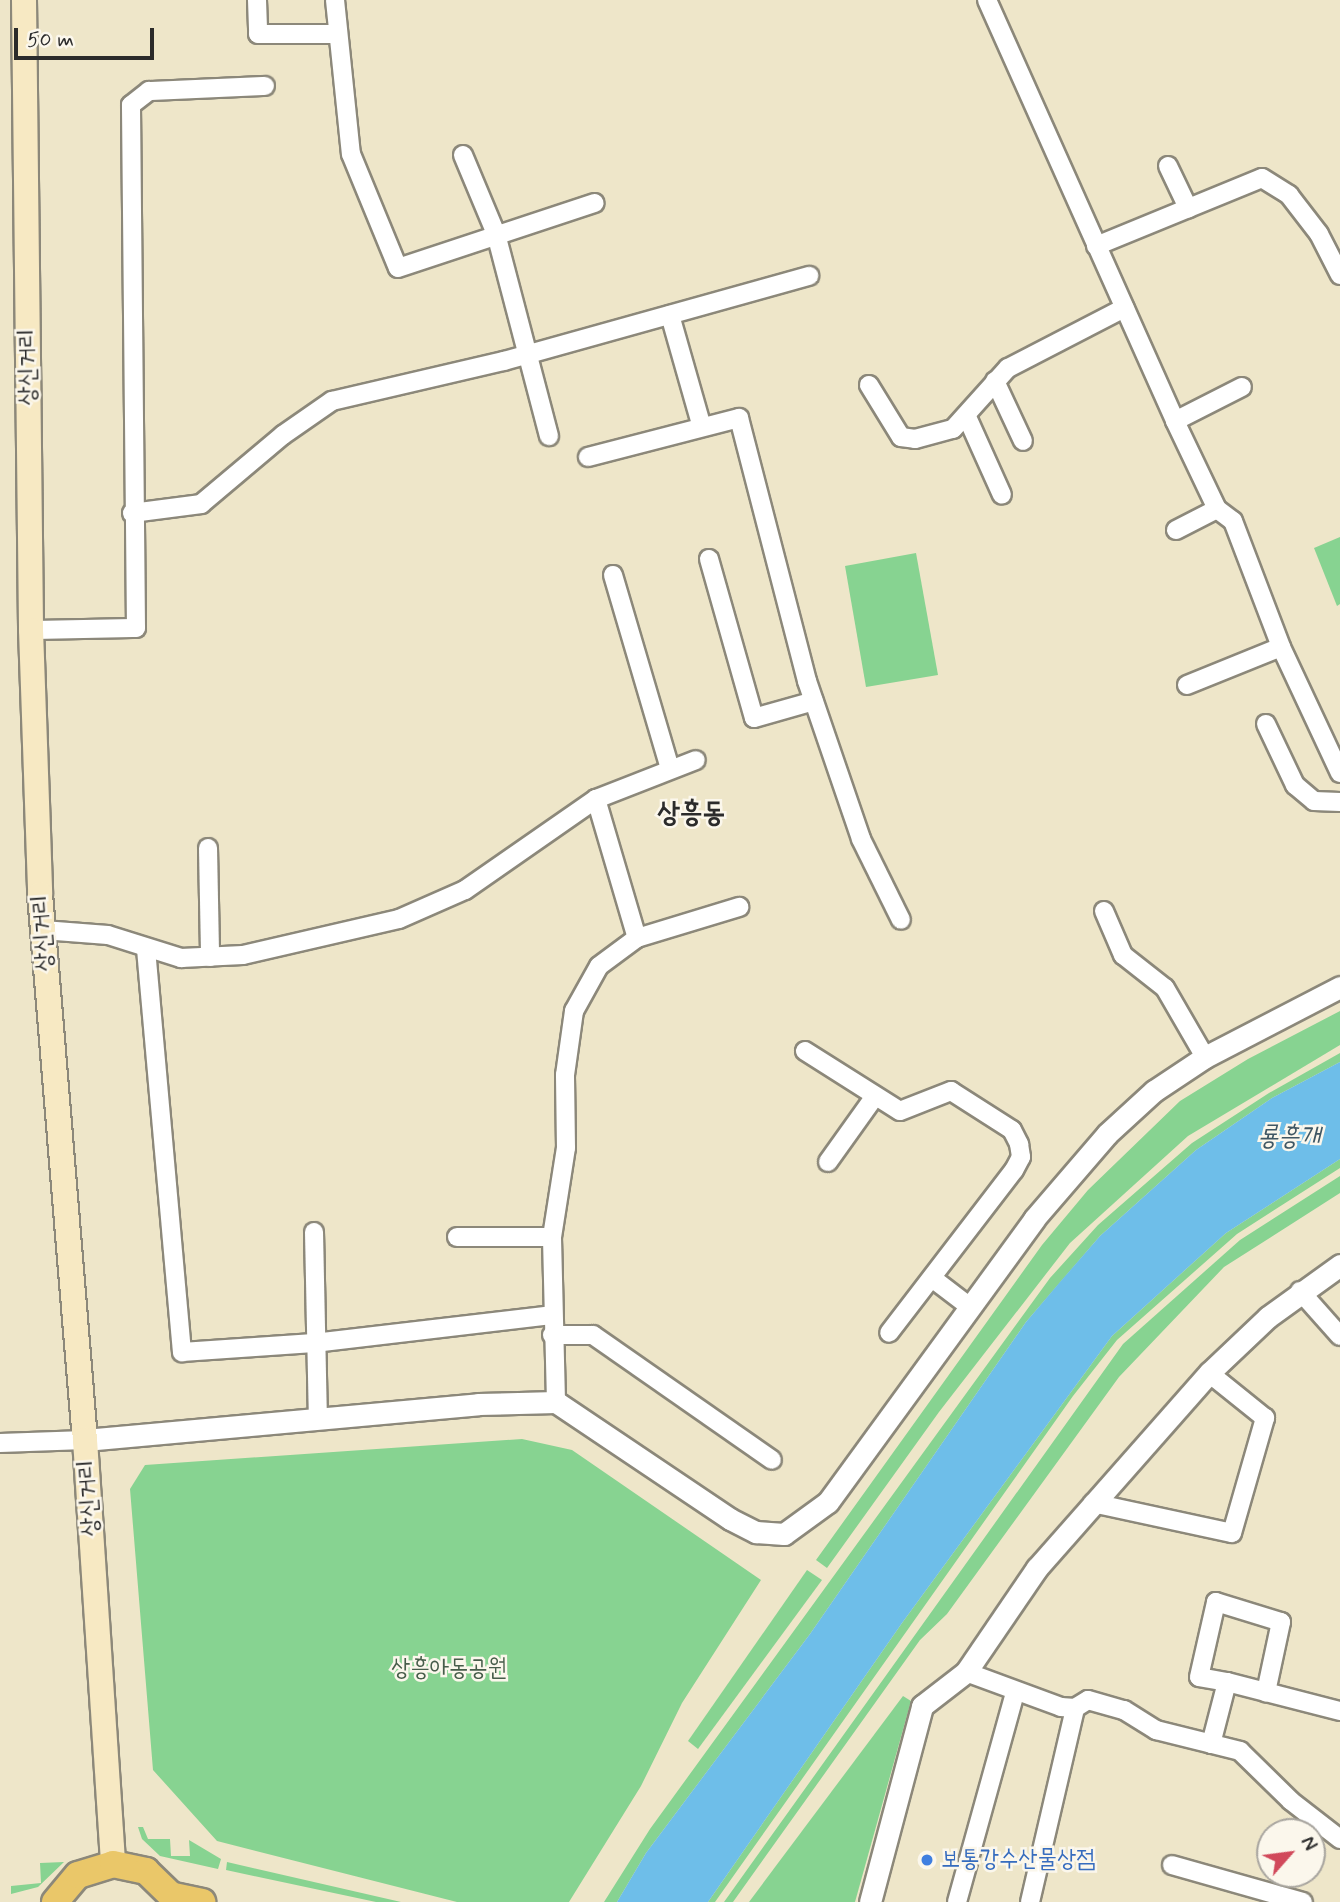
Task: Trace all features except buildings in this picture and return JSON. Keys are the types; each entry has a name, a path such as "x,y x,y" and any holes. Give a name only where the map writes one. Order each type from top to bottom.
{"main road":[{"name":"상신거리","path":"24,0 31,630 43,930 85,1440 113,1864"},
{"path":"55,1902 78,1875 113,1864 146,1871 176,1899 202,1902"}],"street":[{"path":"257,0 258,34 335,34"},
{"path":"335,0 335,34 351,154 398,268 595,203"},
{"path":"987,0 1175,421 1217,509 1233,521 1281,647 1340,773"},
{"path":"31,630 136,628 132,513 131,105 149,91 265,86"},
{"path":"463,155 496,234 549,436"},
{"path":"1168,166 1188,208"},
{"path":"1096,246 1262,178 1272,181 1289,195 1319,234 1340,275"},
{"path":"132,513 201,504 283,435 332,401 528,355 809,276"},
{"path":"869,385 901,437 915,439 953,429 967,417 1008,368 1124,308"},
{"path":"670,315 702,427"},
{"path":"995,381 1023,440"},
{"path":"1175,421 1242,387"},
{"path":"967,417 1003,495"},
{"path":"588,457 739,418 814,701 861,839 901,920"},
{"path":"1176,530 1217,509"},
{"path":"709,559 754,718 814,701"},
{"path":"613,575 670,769"},
{"path":"1188,685 1281,647"},
{"path":"1266,724 1295,785 1314,801 1340,802"},
{"path":"43,930 108,935 181,958 243,956 386,922 447,900 596,799 696,760"},
{"path":"596,799 637,938"},
{"path":"208,848 209,957"},
{"path":"556,1402 551,1315 552,1237 566,1148 565,1075 574,1011 599,966 637,938 739,907"},
{"path":"1104,911 1123,955 1165,988 1205,1057"},
{"path":"146,949 182,1352 314,1343 551,1315"},
{"path":"0,1443 85,1440 478,1404 556,1402 730,1519 756,1532 784,1534 828,1502 1055,1193 1107,1134 1154,1091 1205,1057 1340,987"},
{"path":"805,1051 900,1111 951,1091 1012,1130 1019,1144 1021,1157 1014,1170 889,1333"},
{"path":"828,1162 875,1096"},
{"path":"313,1233 318,1420"},
{"path":"457,1237 552,1237"},
{"path":"870,1902 922,1706 966,1672 1023,1587 1093,1503 1209,1374 1300,1291 1340,1265"},
{"path":"932,1278 970,1307"},
{"path":"1300,1291 1340,1336"},
{"path":"552,1335 593,1335 772,1460"},
{"path":"1093,1503 1232,1533 1265,1418 1209,1374"},
{"path":"1266,1692 1281,1622 1216,1602 1199,1677 1340,1711"},
{"path":"966,1672 1015,1693 1075,1707 1088,1700 1124,1710 1156,1730 1240,1751 1291,1801 1340,1839"},
{"path":"1211,1744 1227,1682"},
{"path":"957,1902 1015,1693"},
{"path":"1030,1902 1075,1707"},
{"path":"1172,1865 1303,1902"}],"green space":[{"path":"1340,537 1340,604 1337,606 1314,548"},
{"path":"916,553 938,675 866,687 845,566"},
{"path":"1340,1011 1340,1045 1188,1136 1070,1243 939,1412 827,1568 816,1560 1042,1245 1088,1190 1180,1101 1248,1059"},
{"path":"1340,1053 1340,1062 1272,1098 1196,1150 1100,1236 1026,1322 810,1634 646,1853 617,1902 604,1902 650,1829 1050,1278 1098,1225 1192,1143 1269,1093"},
{"path":"1340,1159 1340,1168 1237,1234 1117,1340 1073,1396 715,1902 708,1902 902,1623 1112,1336 1226,1233"},
{"path":"1340,1176 1340,1193 1224,1267 1119,1377 947,1614 920,1640 733,1902 724,1902 1123,1344 1240,1240"},
{"name":"상흥아동공원","path":"522,1439 572,1450 761,1580 682,1703 641,1786 569,1902 457,1902 217,1841 153,1770 130,1489 145,1465"},
{"path":"807,1570 822,1580 698,1749 688,1741"},
{"path":"903,1696 911,1701 855,1902 749,1902"},
{"path":"138,1827 143,1827 148,1839 170,1839 171,1856 190,1856 189,1840 221,1859 218,1869 160,1856 142,1839"},
{"path":"64,1862 38,1887 11,1894 11,1886 41,1883 40,1863"},
{"path":"227,1862 401,1902 376,1902 226,1870"}],"water":[{"name":"룡흥개","path":"1340,1062 1340,1159 1226,1233 1112,1336 902,1623 708,1902 617,1902 646,1853 810,1634 1026,1322 1060,1282 1100,1236 1196,1150 1272,1098"}],"place":[{"name":"보통강수산물상점","path":"927,1860"}],"district":[{"name":"상흥동","path":"691,814"}]}
